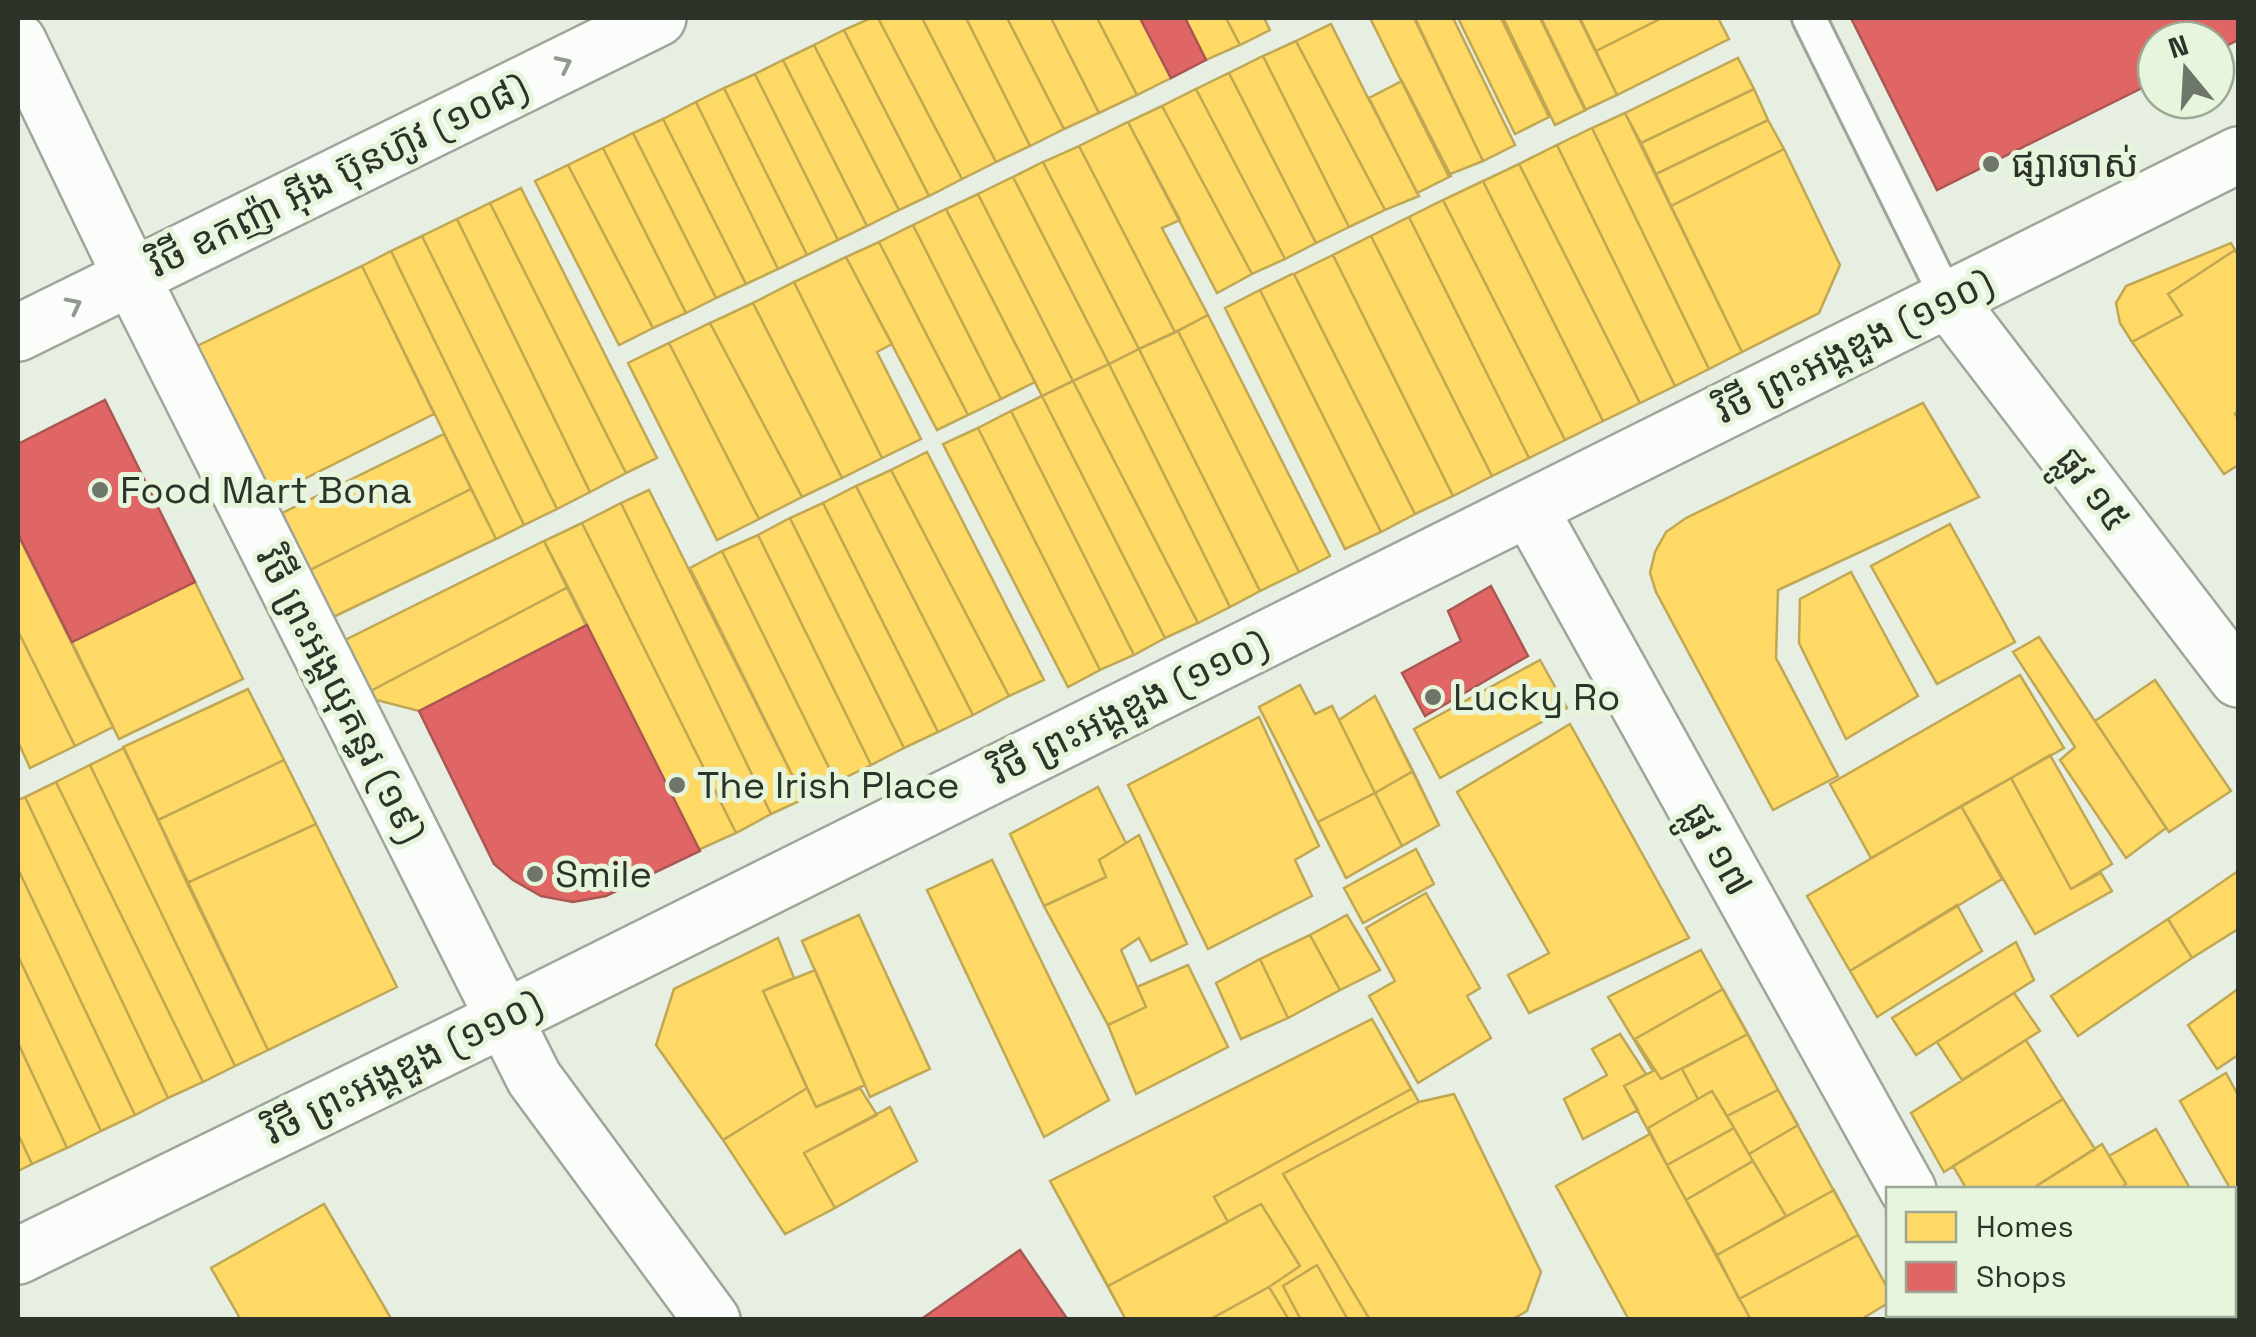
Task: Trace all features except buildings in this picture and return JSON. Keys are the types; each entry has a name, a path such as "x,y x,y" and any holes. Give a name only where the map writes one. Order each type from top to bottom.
{"street":[{"name":"វិថី ឧកញ៉ា អ៊ីង ប៊ុនហ៊ូវ (១០៨)","path":"18,333 658,18"},
{"name":"វិថី ព្រះអង្គយុគន្ធរ (១៩)","path":"18,41 131,276 534,1078 712,1320"},
{"name":"វិថី ព្រះអង្គឌួង (១១០)","path":"18,1256 503,1019 2238,155"},
{"name":"ផ្លូវ ១៥","path":"1948,300 2238,678"},
{"name":"ផ្លូវ ១៧","path":"1529,508 1906,1187"}],"lane":[{"path":"1810,18 1948,300"}],"place":[{"name":"ផ្សារចាស់","path":"1991,164"},
{"name":"Food Mart Bona","path":"100,490"},
{"name":"Lucky Ro","path":"1433,697"},
{"name":"The Irish Place","path":"677,785"},
{"name":"Smile","path":"535,874"}]}
